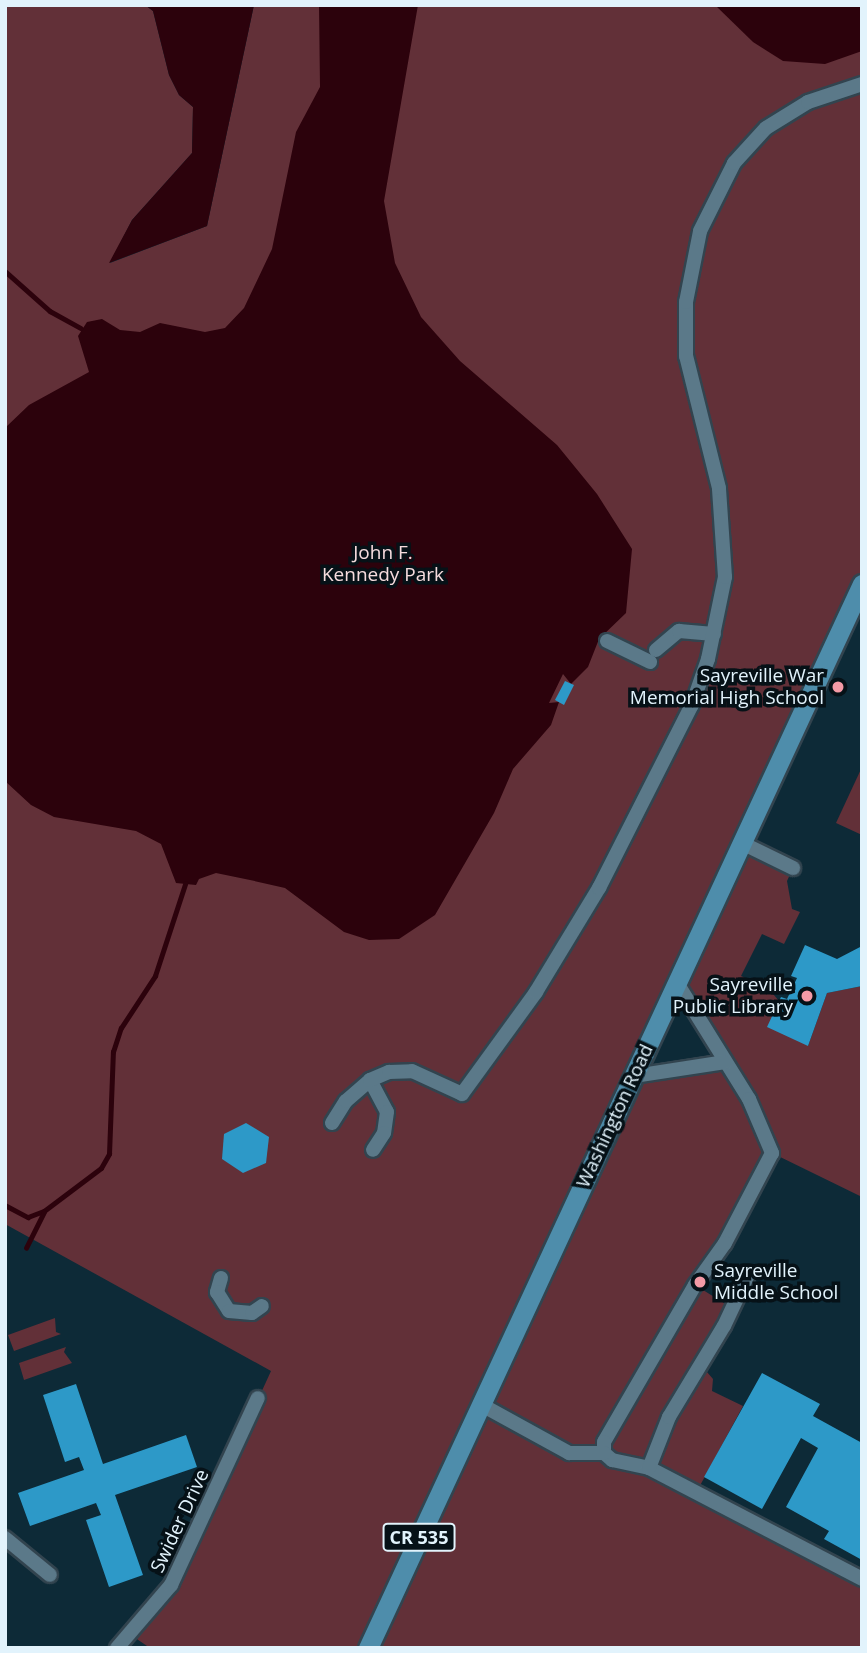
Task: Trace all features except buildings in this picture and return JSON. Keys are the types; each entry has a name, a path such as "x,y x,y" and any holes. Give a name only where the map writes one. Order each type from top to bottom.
{"main road":[{"name":"Washington Road","path":"368,1648 862,584"}],"street":[{"path":"332,1123 346,1101 370,1080 389,1072 412,1071 462,1094 536,992 599,888 692,705 714,634 725,577 723,528 705,418 686,356 686,302 694,252 720,187 748,144 796,108 862,83"},
{"path":"607,641 653,656 679,631 714,634"},
{"path":"742,844 793,868"},
{"path":"677,983 749,1100 772,1153 725,1243 695,1285 604,1442 604,1452 612,1460 649,1468 665,1479 862,1579"},
{"path":"634,1076 725,1062"},
{"path":"370,1080 387,1112 384,1133 373,1150"},
{"path":"649,1468 669,1417 724,1326 748,1275"},
{"path":"221,1278 217,1292 229,1311 252,1314 262,1306"},
{"name":"Swider Drive","path":"117,1648 171,1585 258,1398"},
{"path":"480,1404 569,1453 604,1452"},
{"path":"5,1538 50,1575"}],"green space":[{"name":"John F. Kennedy Park","path":"5,5 145,5 153,11 169,75 179,95 193,107 192,153 132,220 110,263 207,226 254,5 862,5 862,584 742,843 793,868 787,881 792,909 800,912 784,944 762,934 741,976 768,988 779,1001 776,1008 808,1046 827,993 862,986 862,1197 772,1153 695,1285 732,1308 701,1365 713,1379 712,1391 743,1406 696,1493 862,1579 862,1648 150,1648 128,1633 196,1535 271,1371 5,1224","holes":["677,983 725,1062 634,1075"]},
{"path":"862,767 862,835 836,823"},
{"path":"55,1318 56,1332 61,1334 14,1351 8,1335"},
{"path":"66,1347 64,1352 72,1363 24,1380 19,1363"}],"shaded area":[{"path":"145,5 254,5 207,226 109,263 132,220 192,153 193,107 179,95 169,75 153,11"},
{"path":"319,5 418,5 384,201 395,263 421,317 460,361 557,445 597,494 632,549 626,613 599,639 588,667 571,684 563,674 549,703 559,702 551,725 513,769 494,813 435,915 399,939 369,940 344,932 285,888 216,873 199,879 196,885 176,883 161,844 136,831 54,817 31,805 5,781 5,428 29,405 89,372 78,336 87,322 102,319 120,330 140,332 160,323 205,332 225,328 244,308 272,249 296,132 320,87"},
{"path":"715,5 862,5 862,51 825,64 783,61 753,42"}],"waterway":[{"path":"5,271 50,311 81,328"},
{"path":"5,1205 28,1217 44,1211 101,1168 109,1154 113,1052 121,1028 155,976 185,884"},
{"path":"26,1248 44,1212"}],"place":[{"name":"Sayreville War Memorial High School","path":"838,687"},
{"name":"Sayreville Public Library","path":"807,996"},
{"name":"Sayreville Middle School","path":"700,1282"}]}
